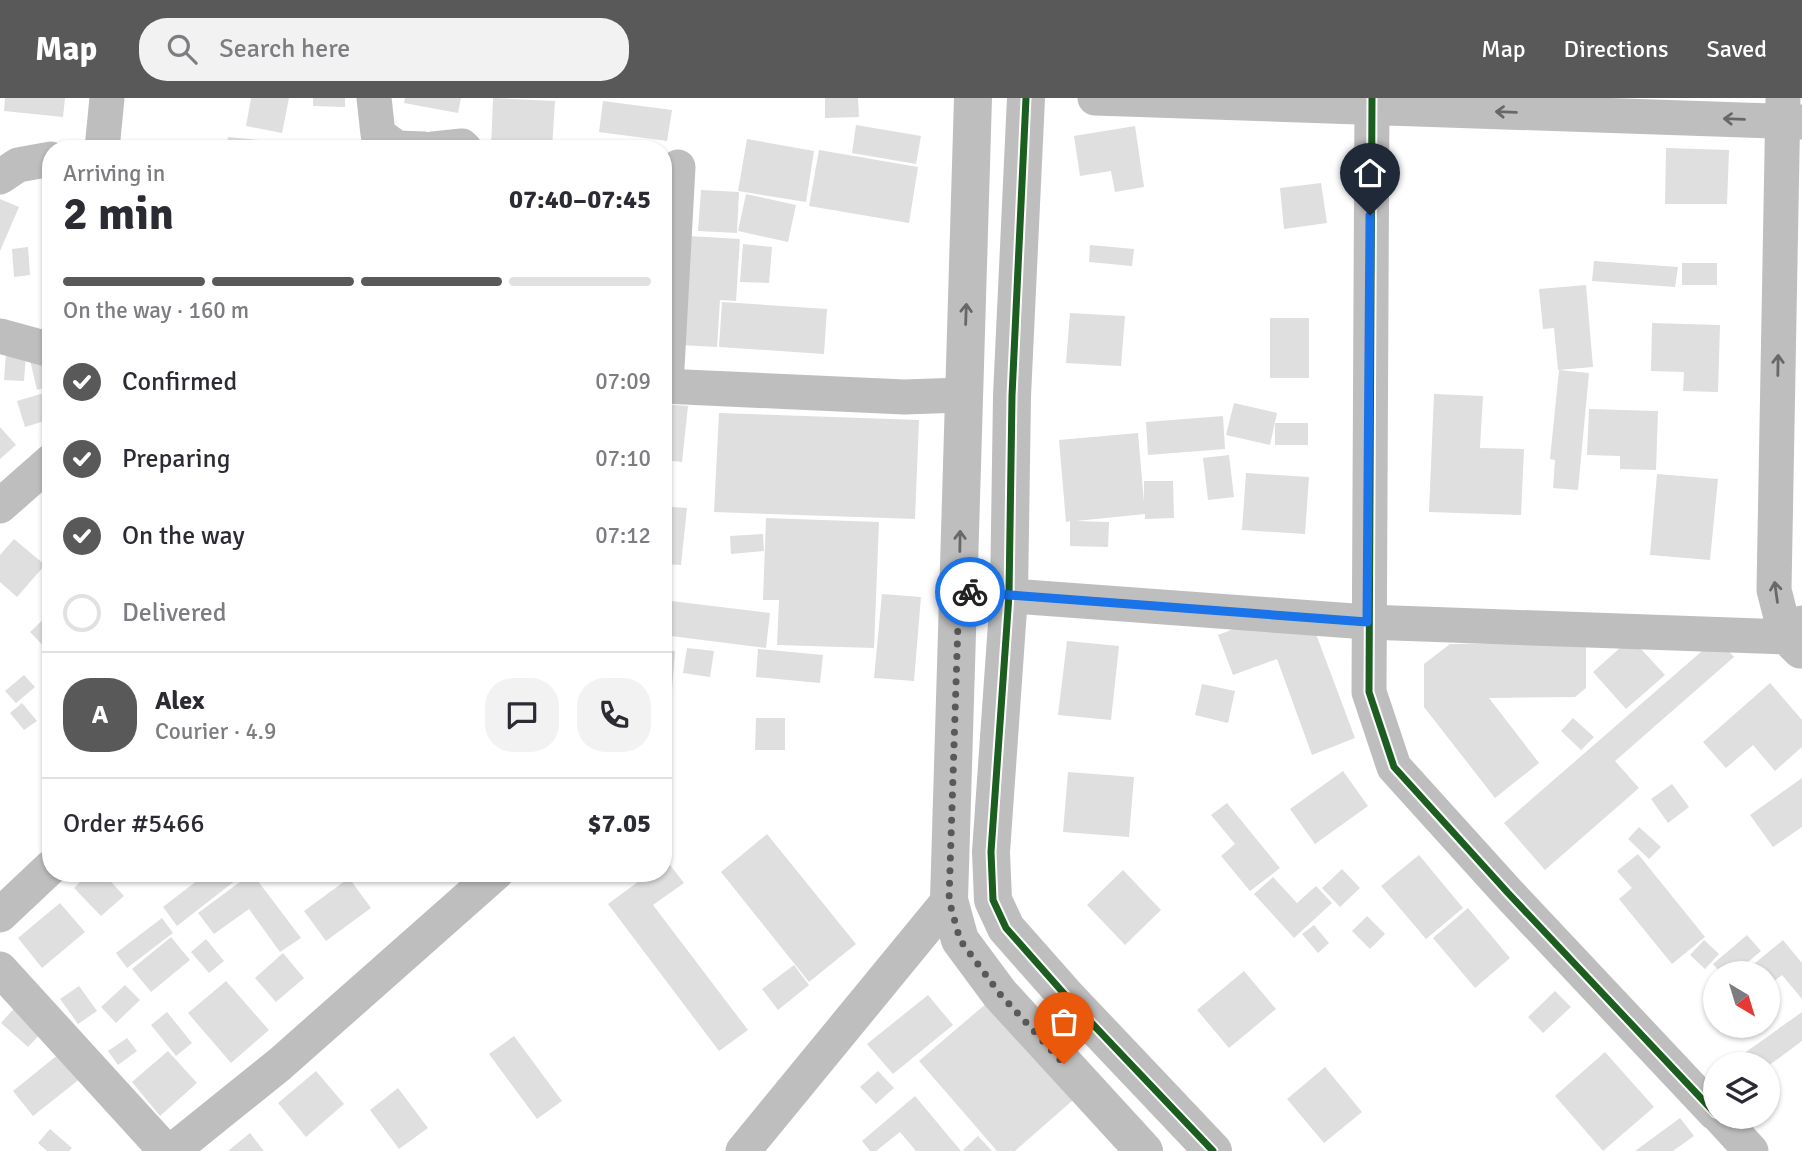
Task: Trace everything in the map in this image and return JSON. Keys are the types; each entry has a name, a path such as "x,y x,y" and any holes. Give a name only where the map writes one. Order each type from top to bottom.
{"street":[{"path":"103,140 107,98"},
{"path":"374,98 378,134 386,140"},
{"path":"973,98 949,900 960,940 1000,994 1144,1151"},
{"path":"1026,98 1012,396 1009,595 991,852 993,900 1006,928 1213,1151"},
{"path":"959,592 1367,622 1797,638 1774,590 1789,113 1096,98"},
{"path":"1372,102 1367,622 1369,692 1394,767 1703,1100"},
{"path":"0,177 18,165 42,161"},
{"path":"672,258 677,167"},
{"path":"0,336 42,348"},
{"path":"672,386 904,397 963,395"},
{"path":"0,506 42,469"},
{"path":"0,915 42,875"},
{"path":"172,1151 280,1064 486,882"},
{"path":"743,1151 949,900"},
{"path":"0,969 166,1151"},
{"path":"1064,1064 1100,1031"},
{"path":"1731,1129 1751,1151"}],"building":[{"path":"5,98 65,98 63,117 4,111"},
{"path":"251,98 289,98 282,133 246,126"},
{"path":"313,98 345,98 345,107 313,106"},
{"path":"405,98 461,98 458,113 404,103"},
{"path":"493,98 555,101 553,140 491,140"},
{"path":"825,98 858,98 859,117 825,118"},
{"path":"603,101 672,110 667,140 599,132"},
{"path":"856,125 921,136 916,164 852,153"},
{"path":"1135,126 1144,187 1115,192 1111,171 1080,176 1074,136"},
{"path":"228,137 258,140 228,140"},
{"path":"747,139 814,151 806,202 738,191"},
{"path":"1666,148 1729,150 1727,204 1665,204"},
{"path":"819,150 918,167 909,223 809,206"},
{"path":"1321,183 1327,223 1284,229 1280,188"},
{"path":"701,190 739,192 737,233 698,231"},
{"path":"746,194 796,205 788,242 738,231"},
{"path":"0,199 19,207 0,251"},
{"path":"689,236 740,239 736,301 720,300 717,347 681,345"},
{"path":"743,244 772,247 769,283 740,282"},
{"path":"1090,245 1134,249 1132,266 1089,262"},
{"path":"28,247 30,275 14,277 12,249"},
{"path":"1594,261 1678,267 1675,287 1592,281"},
{"path":"1682,263 1717,263 1717,285 1682,285"},
{"path":"1586,285 1593,367 1558,370 1554,328 1543,329 1539,289"},
{"path":"722,302 827,309 824,354 719,347"},
{"path":"1070,313 1125,316 1121,366 1066,363"},
{"path":"1270,318 1309,318 1309,378 1270,378"},
{"path":"1652,323 1720,325 1718,392 1683,391 1684,372 1651,371"},
{"path":"6,353 26,355 24,381 4,380"},
{"path":"42,357 42,389 37,390 30,360"},
{"path":"1559,370 1589,373 1578,490 1553,488 1555,460 1550,459"},
{"path":"42,394 42,422 25,427 17,401"},
{"path":"1434,394 1483,396 1480,448 1524,449 1521,515 1429,512"},
{"path":"1234,403 1277,413 1270,445 1226,435"},
{"path":"672,405 688,406 682,462 672,461"},
{"path":"1589,409 1658,411 1656,470 1620,469 1620,456 1587,455"},
{"path":"719,413 919,420 915,519 714,512"},
{"path":"1223,416 1225,449 1148,455 1146,422"},
{"path":"1275,423 1308,423 1308,445 1275,445"},
{"path":"0,427 16,445 0,459"},
{"path":"1138,433 1144,502 1144,481 1173,481 1174,518 1145,519 1145,514 1076,521 1109,522 1108,547 1070,546 1070,521 1066,522 1059,440"},
{"path":"1229,455 1234,497 1208,500 1203,458"},
{"path":"1246,473 1309,477 1305,534 1242,530"},
{"path":"1657,474 1718,479 1710,560 1650,555"},
{"path":"672,507 687,508 681,565 672,564"},
{"path":"766,518 879,522 874,648 777,645 779,600 763,600"},
{"path":"763,534 764,551 731,554 730,536"},
{"path":"14,539 42,562 42,568 17,597 0,582 0,555"},
{"path":"882,594 921,597 914,681 874,678"},
{"path":"672,601 770,613 766,648 672,636"},
{"path":"1304,602 1355,738 1312,755 1277,659 1233,675 1218,635"},
{"path":"42,621 42,645 30,632"},
{"path":"1631,638 1665,675 1626,709 1593,672"},
{"path":"1717,638 1734,657 1615,761 1639,788 1545,870 1504,823"},
{"path":"1067,641 1119,646 1111,720 1058,715"},
{"path":"1586,642 1586,688 1575,697 1489,698 1539,763 1495,798 1424,707 1424,664 1450,644"},
{"path":"687,648 714,651 710,677 683,673"},
{"path":"758,649 823,655 820,683 756,677"},
{"path":"672,651 675,651 672,690"},
{"path":"24,675 35,687 16,703 5,691"},
{"path":"1770,683 1802,720 1802,747 1775,771 1753,745 1726,768 1703,742"},
{"path":"1202,684 1235,691 1228,723 1195,715"},
{"path":"22,703 37,721 24,730 10,713"},
{"path":"756,718 785,718 785,750 755,750"},
{"path":"1573,718 1594,737 1581,750 1561,731"},
{"path":"1343,771 1368,806 1315,844 1290,809"},
{"path":"1068,772 1134,777 1129,837 1063,832"},
{"path":"1802,778 1802,827 1773,847 1750,815"},
{"path":"1672,784 1689,807 1668,823 1651,799"},
{"path":"1227,803 1280,868 1250,891 1221,856 1235,844 1211,815"},
{"path":"1639,827 1661,847 1649,859 1628,839"},
{"path":"767,834 856,944 809,982 721,872"},
{"path":"1638,854 1705,937 1672,964 1619,899 1632,888 1617,871"},
{"path":"1419,855 1463,908 1426,939 1381,886"},
{"path":"672,867 684,883 653,905 748,1030 719,1051 608,904 638,882 672,882"},
{"path":"1342,869 1360,888 1340,907 1322,888"},
{"path":"1123,870 1161,910 1125,945 1087,905"},
{"path":"1273,877 1297,903 1316,886 1332,903 1294,938 1254,894"},
{"path":"80,882 111,882 124,896 101,916 74,888"},
{"path":"195,882 233,882 177,926 163,907"},
{"path":"240,882 259,882 301,938 280,952 249,909 214,934 198,913"},
{"path":"344,882 352,882 371,908 326,941 304,911"},
{"path":"60,903 85,932 42,968 18,938"},
{"path":"1468,908 1510,958 1475,988 1433,938"},
{"path":"1367,916 1385,934 1370,949 1352,931"},
{"path":"162,918 173,933 127,968 116,953"},
{"path":"1314,925 1329,943 1318,953 1302,934"},
{"path":"1747,935 1761,951 1749,961 1717,961"},
{"path":"171,937 190,960 151,992 132,969"},
{"path":"206,939 224,961 209,973 191,952"},
{"path":"1704,940 1719,954 1712,961 1703,961 1703,967 1690,955"},
{"path":"1783,940 1802,963 1802,999 1782,975 1780,977 1780,961 1758,961"},
{"path":"283,953 304,978 276,1002 255,978"},
{"path":"794,965 809,985 778,1010 762,989"},
{"path":"1244,971 1276,1009 1229,1048 1197,1010"},
{"path":"226,981 269,1030 231,1063 188,1013"},
{"path":"125,985 140,1000 116,1023 101,1007"},
{"path":"79,986 97,1011 78,1024 60,999"},
{"path":"1555,991 1571,1007 1543,1033 1528,1017"},
{"path":"928,995 953,1025 893,1074 867,1044"},
{"path":"995,996 1080,1094 1015,1151 997,1151 919,1061"},
{"path":"17,1005 44,1030 28,1047 1,1023"},
{"path":"167,1012 192,1043 176,1056 151,1025"},
{"path":"1802,1012 1802,1041 1780,1057 1780,1052 1746,1052 1766,1038 1780,1038 1780,1028"},
{"path":"514,1036 562,1101 537,1119 489,1054"},
{"path":"127,1038 137,1051 118,1065 108,1051"},
{"path":"168,1051 197,1083 160,1116 132,1082"},
{"path":"1605,1052 1654,1107 1603,1151 1555,1096"},
{"path":"60,1053 81,1078 33,1116 13,1091"},
{"path":"1325,1067 1362,1112 1324,1143 1287,1099"},
{"path":"316,1071 344,1104 306,1137 278,1103"},
{"path":"878,1071 894,1088 876,1104 860,1087"},
{"path":"398,1088 428,1128 399,1149 370,1110"},
{"path":"915,1096 961,1151 916,1151 900,1132 876,1151 870,1151 862,1141"},
{"path":"1680,1118 1694,1136 1673,1151 1635,1151"},
{"path":"50,1129 72,1148 69,1151 47,1151 38,1143"},
{"path":"250,1133 264,1151 228,1151"},
{"path":"978,1136 992,1151 963,1150"}],"cycle path":[{"path":"1026,98 1012,396 1009,595 991,852 993,900 1006,928 1067,997 1213,1151"},
{"path":"1372,98 1369,692 1394,767 1703,1100"}],"way so far":[{"path":"970,592 959,592 949,900 960,940 1000,994 1064,1064"}],"route":[{"path":"970,592 1367,622 1370,215"}]}
